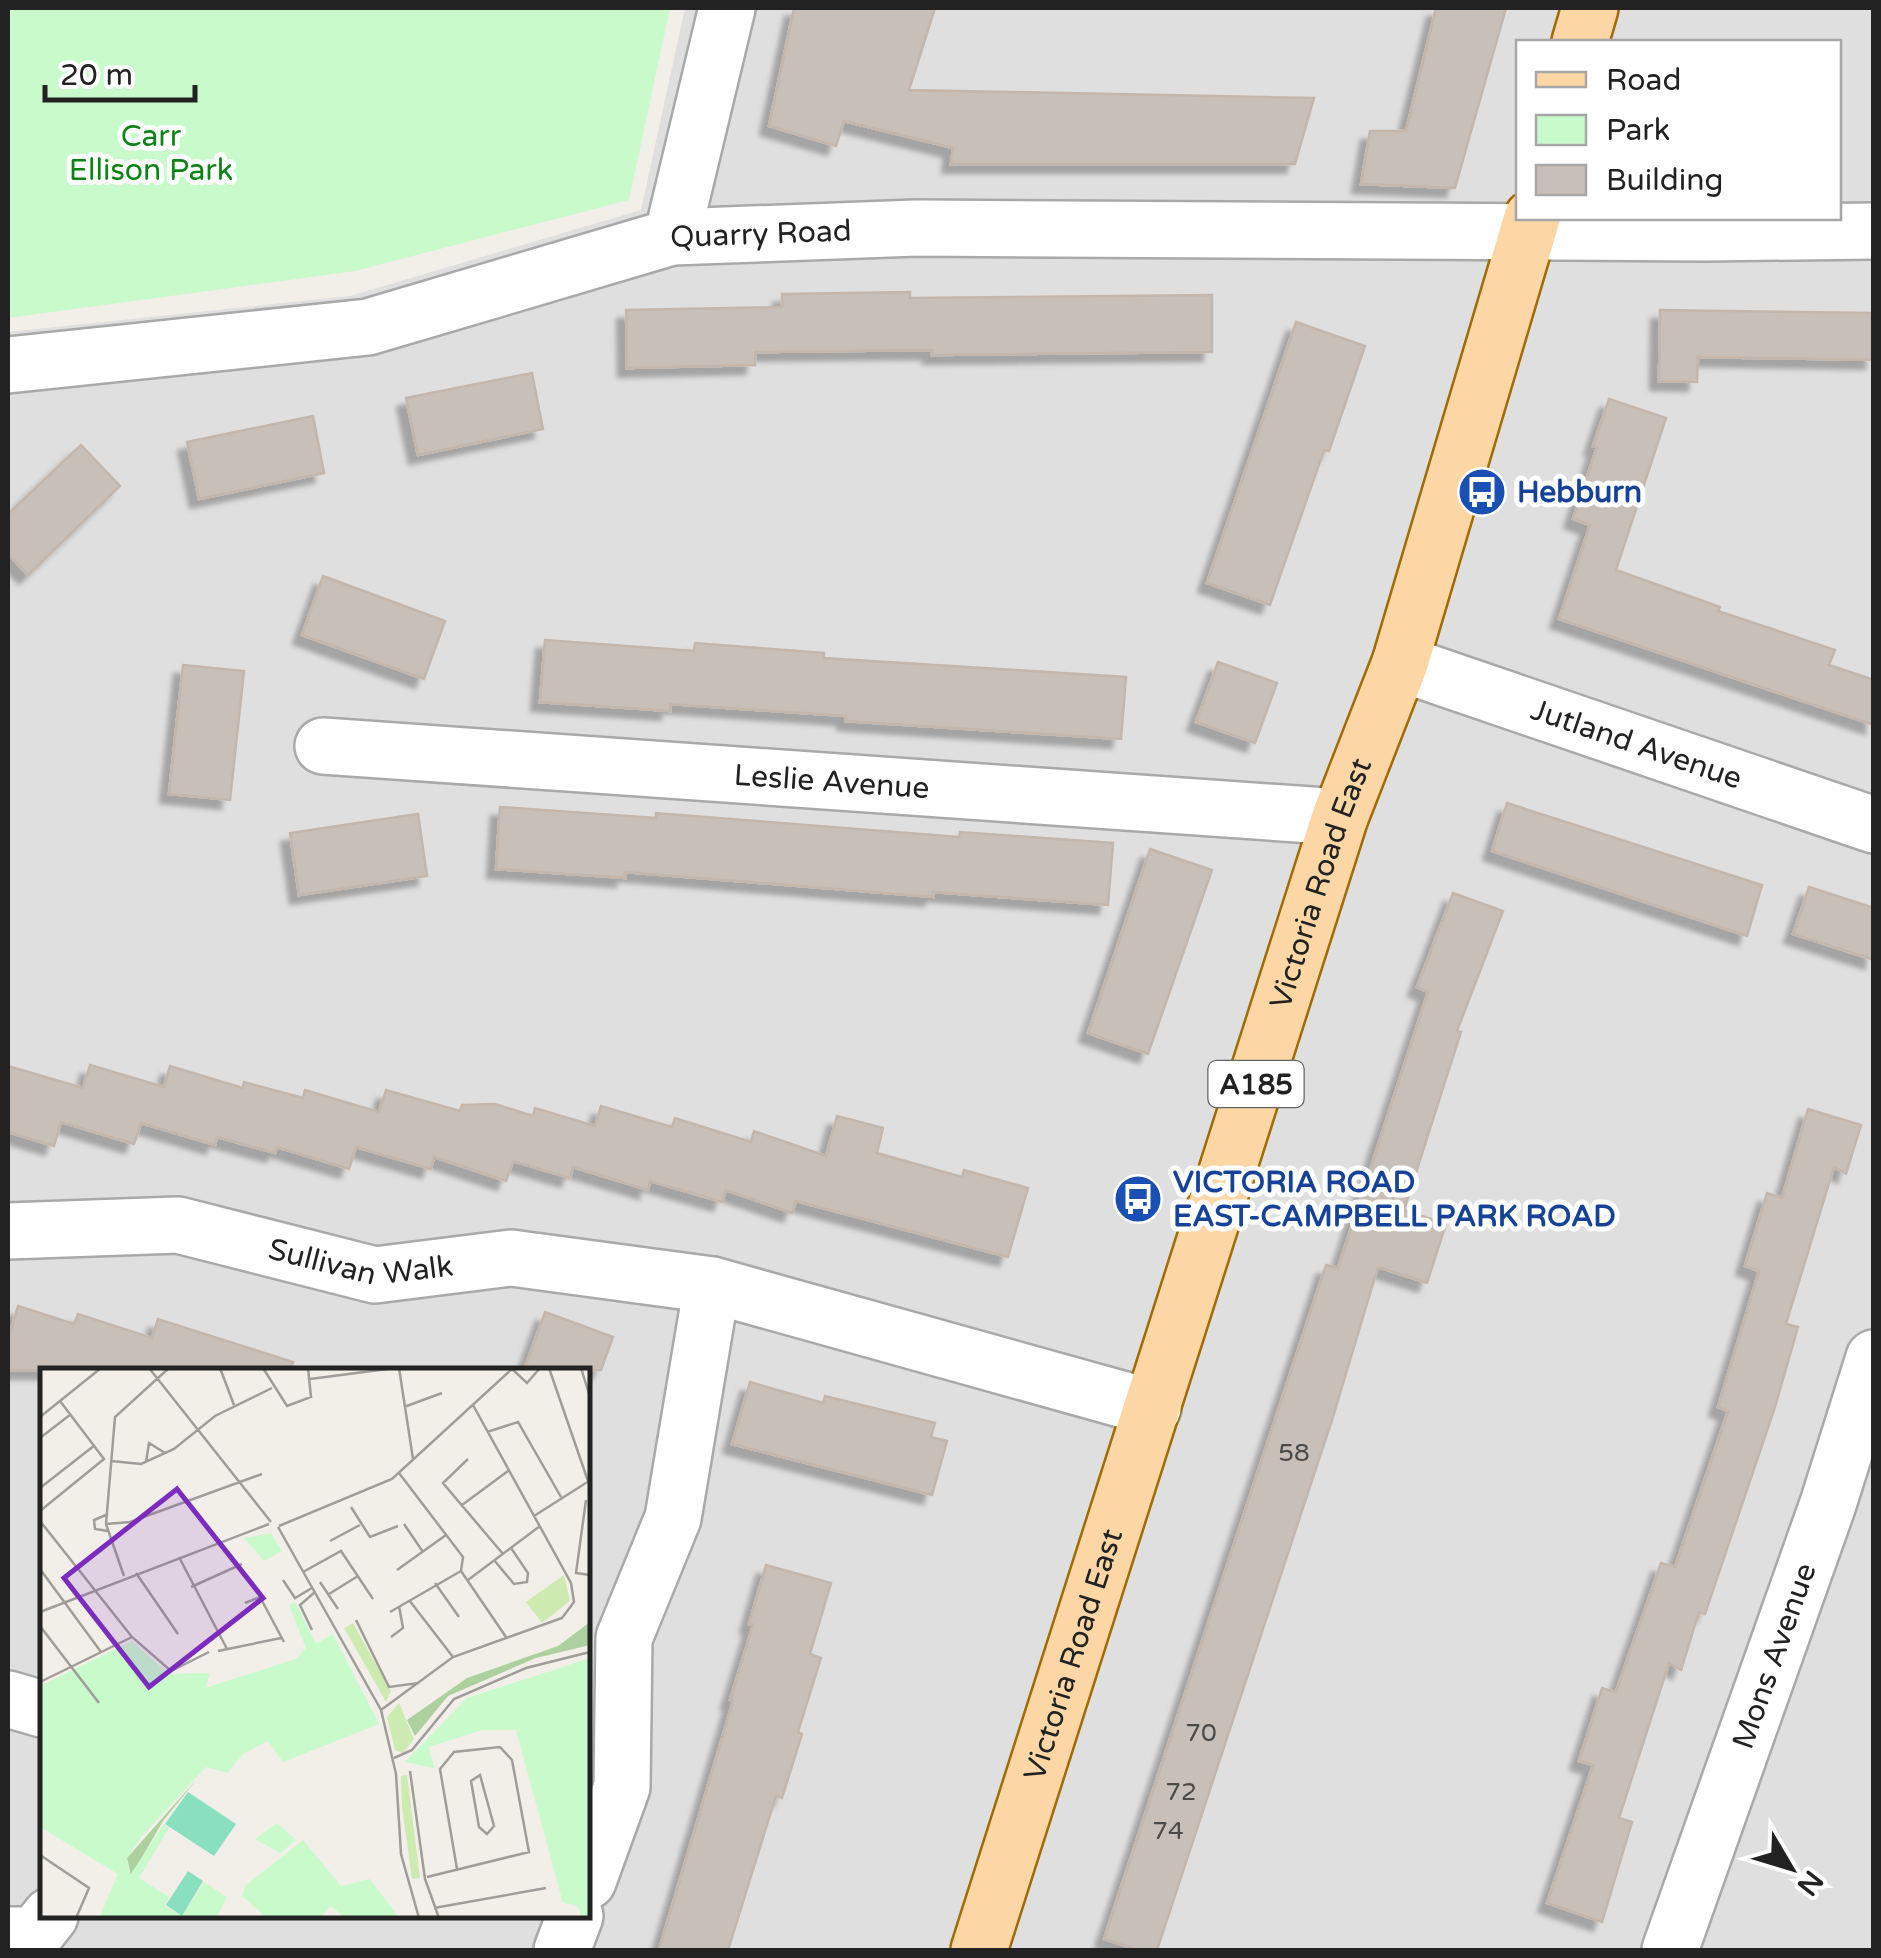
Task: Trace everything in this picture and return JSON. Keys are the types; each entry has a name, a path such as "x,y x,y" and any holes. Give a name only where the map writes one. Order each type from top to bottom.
{"main road":[{"path":"1581,40 1590,8"},
{"name":"Victoria Road East","path":"979,1950 1340,817 1400,663 1530,224"}],"street":[{"path":"672,237 727,8"},
{"name":"Quarry Road","path":"8,365 368,327 672,237 916,228 1530,224 1874,231"},
{"name":"Jutland Avenue","path":"1400,663 1874,825"},
{"name":"Leslie Avenue","path":"323,746 1340,817"},
{"name":"Sullivan Walk","path":"8,1232 178,1224 375,1276 511,1258 712,1284 1153,1408"},
{"path":"590,1875 622,1787 624,1638 672,1518 712,1284"},
{"name":"Mons Avenue","path":"1670,1950 1828,1504 1874,1358"},
{"path":"8,1699 40,1708"},
{"path":"562,1950 574,1918"}],"shaded area":[{"path":"685,8 1873,8 1873,1950 8,1950 8,332 350,296 641,210"}],"green space":[{"name":"Carr Ellison Park","path":"8,8 670,8 629,200 355,271 8,318"}],"building":[{"path":"794,8 935,8 909,90 1314,98 1295,164 951,164 953,148 844,121 836,146 769,126"},
{"path":"1436,8 1506,8 1455,188 1361,184 1370,131 1406,131"},
{"path":"910,292 910,298 1212,295 1212,352 755,352 755,365 627,368 626,310 782,307 782,294"},
{"path":"1660,310 1874,313 1874,360 1698,357 1697,382 1659,381"},
{"path":"1296,322 1365,346 1270,605 1207,583"},
{"path":"532,373 543,429 418,455 406,398"},
{"path":"1609,399 1666,418 1616,570 1720,607 1718,611 1835,650 1829,665 1874,680 1874,725 1559,619 1590,525 1573,519"},
{"path":"313,416 324,473 199,499 187,442"},
{"path":"81,445 120,486 28,575 8,554 8,514"},
{"path":"323,576 445,621 424,679 302,635"},
{"path":"545,640 694,651 695,643 824,653 824,658 1126,677 1121,739 846,721 846,716 670,704 670,711 540,702"},
{"path":"1218,662 1277,683 1255,743 1196,722"},
{"path":"183,665 244,671 230,800 169,794"},
{"path":"1507,803 1762,885 1747,936 1492,851"},
{"path":"500,807 656,818 656,813 959,837 960,832 1113,843 1108,905 933,892 933,897 625,872 625,878 496,869"},
{"path":"418,814 427,876 299,895 290,833"},
{"path":"1150,849 1212,870 1148,1054 1088,1033"},
{"path":"1809,887 1874,908 1874,960 1793,934"},
{"path":"1453,893 1503,911 1457,1031 1461,1032 1404,1210 1446,1224 1427,1283 1378,1267 1332,1420 1157,1950 1138,1950 1104,1939 1326,1265 1338,1268 1428,992 1417,987"},
{"path":"90,1065 164,1087 170,1066 243,1088 244,1082 303,1098 305,1090 379,1112 386,1090 460,1111 462,1105 495,1104 533,1116 535,1108 595,1126 601,1106 672,1127 675,1118 751,1142 754,1131 826,1156 837,1116 883,1128 877,1153 962,1177 964,1170 1028,1188 1008,1257 796,1201 792,1213 726,1190 722,1202 650,1181 648,1190 573,1167 570,1178 513,1161 506,1181 434,1157 431,1169 356,1147 349,1169 277,1147 275,1153 217,1137 215,1145 141,1123 134,1144 61,1122 54,1146 8,1132 8,1066 83,1088"},
{"path":"1808,1109 1861,1125 1846,1174 1834,1167 1786,1324 1798,1327 1775,1407 1705,1614 1699,1612 1681,1670 1669,1663 1619,1818 1632,1822 1602,1922 1547,1903 1593,1765 1579,1761 1602,1688 1616,1692 1661,1563 1675,1567 1728,1411 1718,1407 1759,1271 1745,1266 1767,1193 1782,1198"},
{"path":"18,1306 74,1324 78,1314 152,1338 158,1319 293,1362 292,1368 8,1370 8,1340"},
{"path":"545,1312 613,1337 601,1370 525,1368"},
{"path":"750,1382 823,1403 825,1396 935,1423 931,1437 947,1441 932,1495 732,1444"},
{"path":"766,1565 831,1583 810,1654 821,1658 798,1732 802,1734 782,1798 776,1796 728,1950 659,1950 733,1701 730,1700"}],"place":[{"name":"Hebburn","path":"1482,492"},
{"name":"VICTORIA ROAD EAST-CAMPBELL PARK ROAD","path":"1138,1199"}]}
